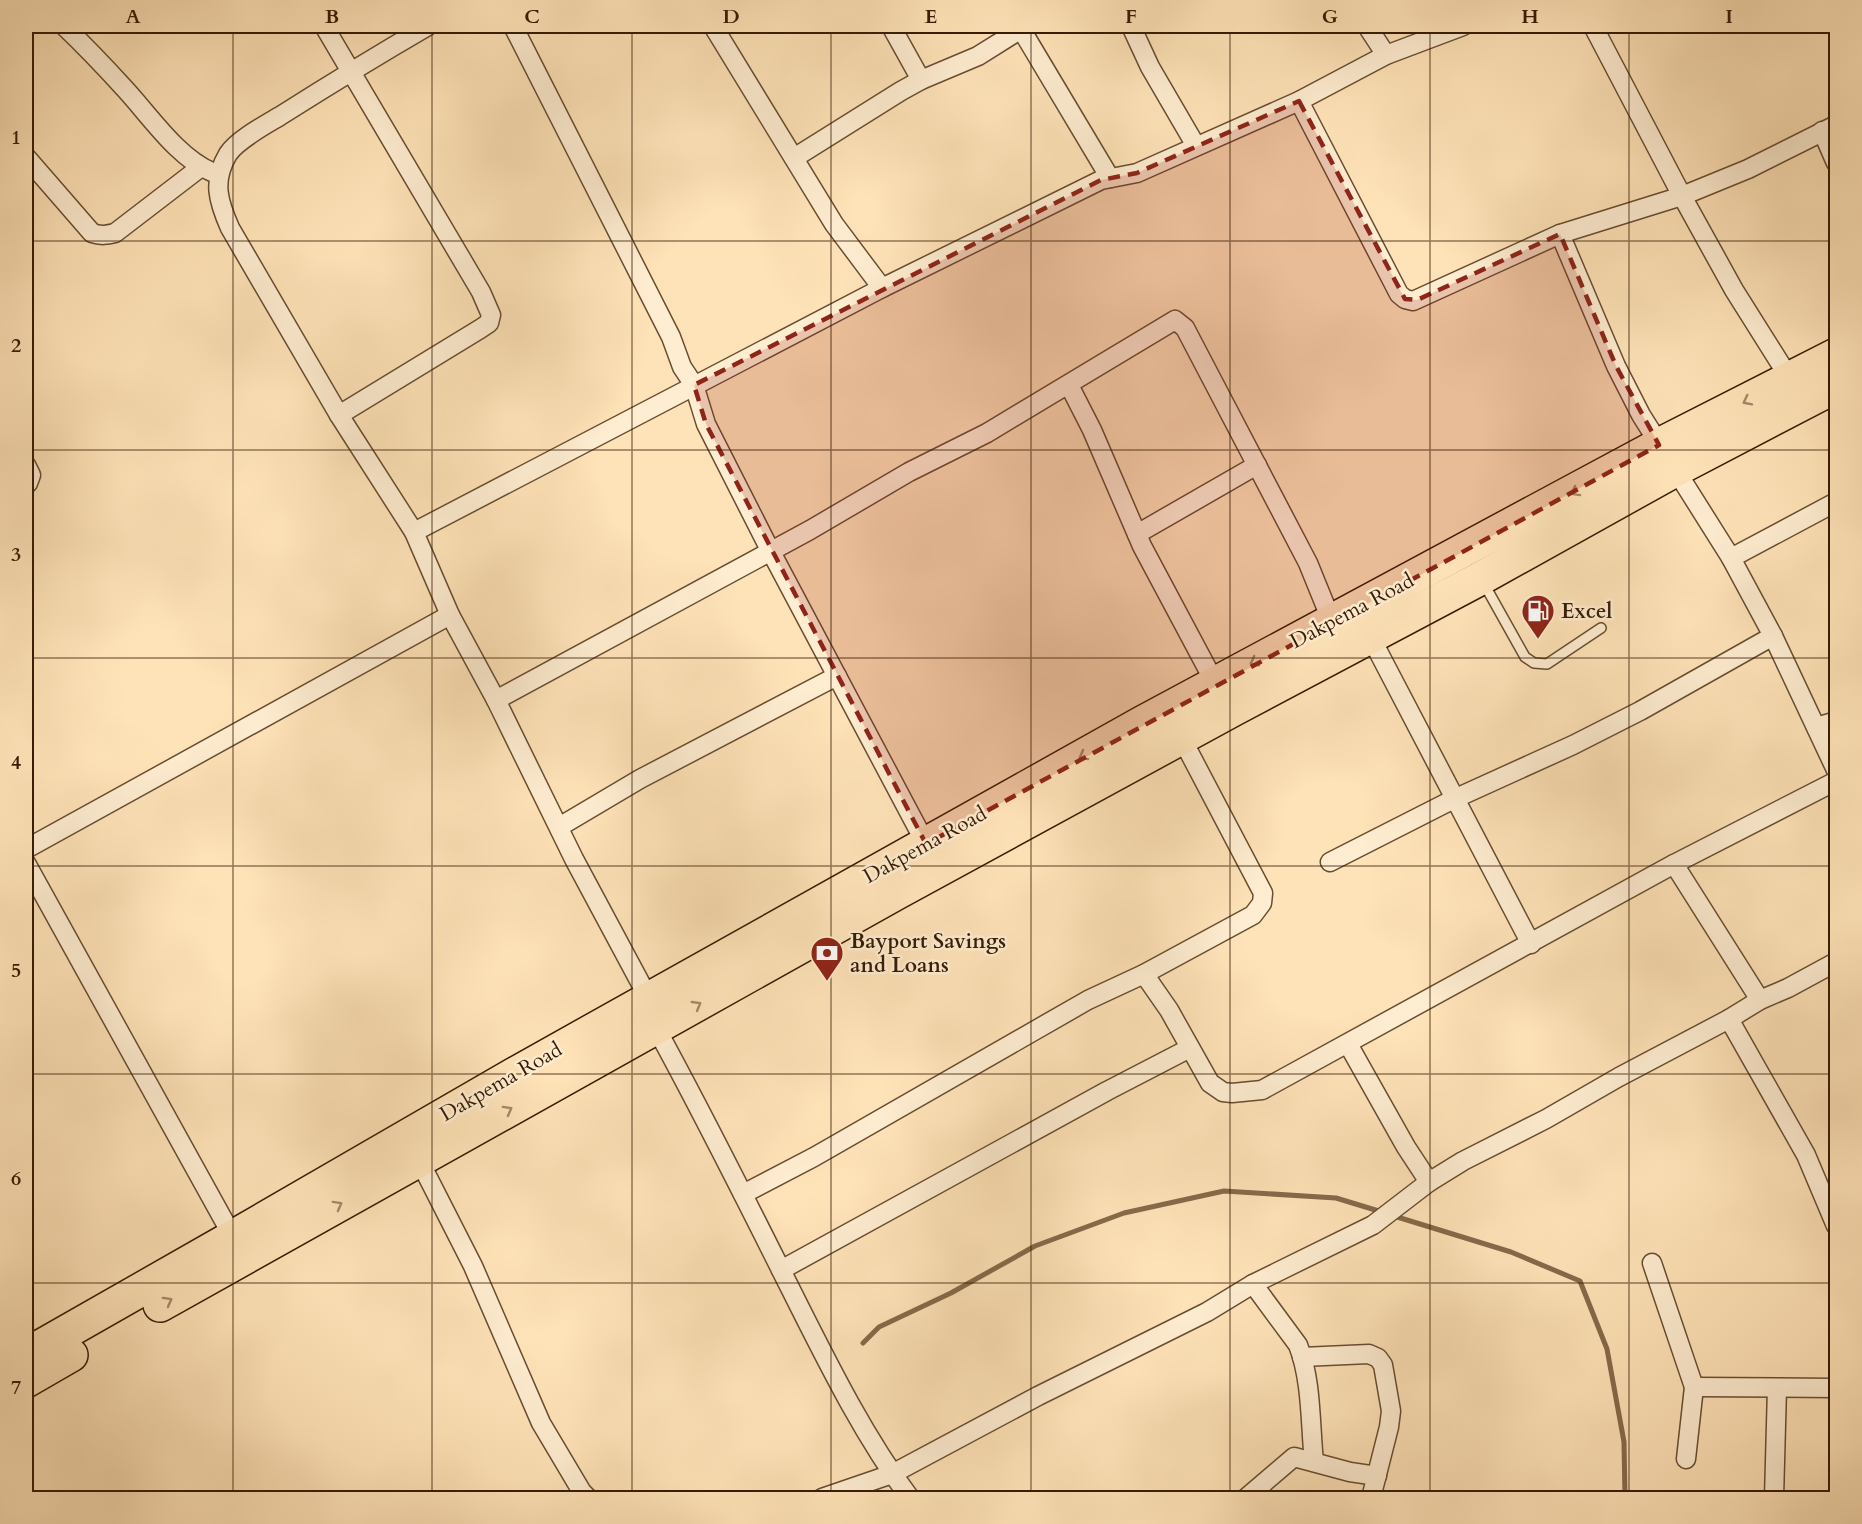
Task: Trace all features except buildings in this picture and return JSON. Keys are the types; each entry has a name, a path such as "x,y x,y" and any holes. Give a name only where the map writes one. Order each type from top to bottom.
{"highway":[{"name":"Dakpema Road","path":"26,1355 513,1075 652,1013 898,892 1181,737 1481,578 1790,379 1836,355"},
{"name":"Dakpema Road","path":"26,1381 419,1160 926,844 1215,683 1332,622 1667,458 1836,386"}],"street":[{"path":"64,26 101,62 184,154 201,167 219,175"},
{"path":"324,26 481,292 491,315 489,323 480,329 339,415"},
{"path":"428,26 351,71 251,135 230,152 219,175 219,204 230,228 339,415 414,532 450,615 496,700 781,1270 850,1402 892,1474 910,1498"},
{"path":"513,26 671,337 682,367 694,385 706,423 770,550 926,844"},
{"path":"713,26 834,224 882,288"},
{"path":"891,26 921,80"},
{"path":"1131,26 1150,68 1196,146"},
{"path":"1367,26 1386,55"},
{"path":"414,532 882,288 1101,180 1137,173 1299,101 1386,55 1463,26"},
{"path":"1593,26 1734,290 1790,379"},
{"path":"794,158 847,123 921,80 978,56 1023,27 1110,178"},
{"path":"1299,101 1398,294 1405,299 1417,300 1560,234 1682,196 1748,169 1829,128 1836,163"},
{"path":"26,158 92,233 98,235 116,232 201,167"},
{"path":"1560,234 1616,366 1641,415 1731,558 1773,636 1836,770"},
{"path":"496,700 810,530 909,472 987,433 1175,320 1185,328 1308,563 1332,622"},
{"path":"1069,385 1092,430 1137,534 1215,683"},
{"path":"26,465 31,476 26,485"},
{"path":"1137,534 1257,465"},
{"path":"1731,558 1836,502"},
{"path":"26,849 450,615"},
{"path":"1370,636 1531,944"},
{"path":"1330,862 1454,799 1573,745 1640,711 1773,636"},
{"path":"559,827 640,779 837,676"},
{"path":"1816,728 1836,721"},
{"path":"743,1194 814,1157 1088,1000 1144,974 1253,915 1262,903 1263,893 1181,737"},
{"path":"1144,974 1169,1010 1210,1083 1223,1092 1241,1093 1262,1090 1674,864 1836,781"},
{"path":"26,863 233,1238"},
{"path":"1674,864 1760,1000"},
{"path":"822,1498 892,1474 1038,1396 1207,1312 1253,1284 1373,1225 1429,1182 1463,1161 1546,1119 1760,1000 1836,962"},
{"path":"1729,1019 1806,1155 1836,1226"},
{"path":"1348,1044 1406,1147 1429,1182"},
{"path":"781,1270 1107,1090 1190,1048"},
{"path":"419,1160 473,1266 542,1423 582,1492 588,1498"},
{"path":"1652,1263 1694,1387 1686,1459"},
{"path":"1253,1284 1298,1345 1306,1372 1314,1462"},
{"path":"1302,1357 1369,1354 1378,1358 1383,1365 1391,1411 1371,1498"},
{"path":"1694,1387 1836,1388"},
{"path":"1774,1498 1777,1388"},
{"path":"1246,1498 1296,1457 1350,1472 1377,1476"}],"lane":[{"path":"1481,578 1525,657 1534,663 1547,664 1601,628"}],"highlighted area":[{"path":"1299,101 1405,299 1417,300 1560,234 1616,366 1659,445 926,844 706,424 694,385 1101,180 1137,173"}],"waterway":[{"path":"863,1343 879,1327 951,1293 1035,1246 1124,1213 1224,1191 1336,1198 1382,1212"},
{"path":"1394,1216 1511,1252 1580,1281 1607,1349 1624,1442 1625,1498"}],"place":[{"name":"Excel","path":"1538,640"},
{"name":"Bayport Savings and Loans","path":"827,982"}]}
